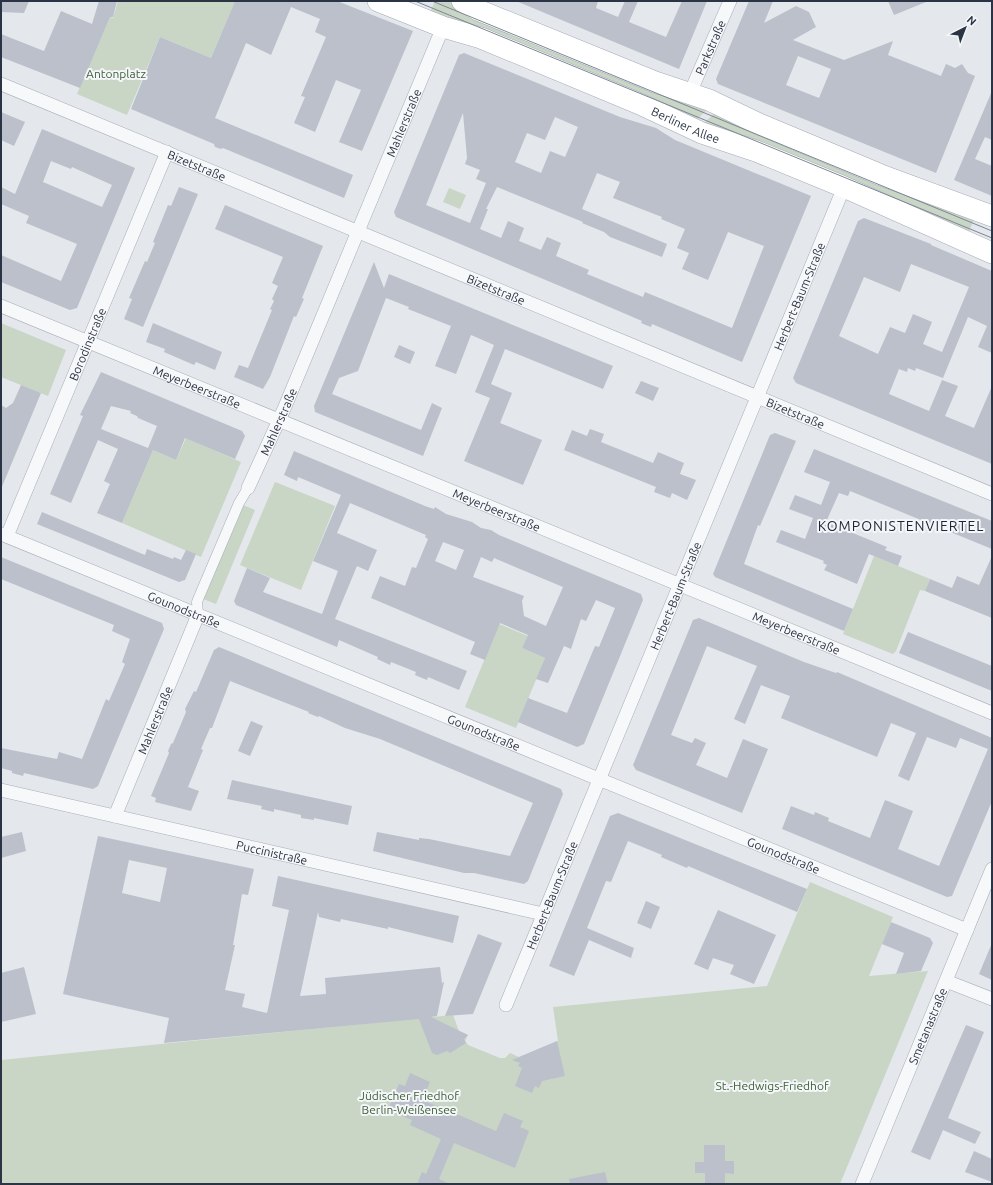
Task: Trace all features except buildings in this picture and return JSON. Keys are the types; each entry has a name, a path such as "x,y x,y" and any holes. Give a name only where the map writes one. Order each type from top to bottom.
{"main road":[{"name":"Berliner Allee","path":"378,1 443,27 480,38 640,104 702,133 756,151 844,187 992,253"},
{"path":"466,2 655,82 690,93 729,109 759,124 881,175 992,216"}],"street":[{"name":"Parkstraße","path":"690,93 730,1"},
{"name":"Mahlerstraße","path":"115,816 198,615 197,602 199,597 239,503 248,488 279,420 443,27"},
{"name":"Bizetstraße","path":"1,84 992,494"},
{"name":"Borodinstraße","path":"4,535 88,342 168,152"},
{"name":"Herbert-Baum-Straße","path":"506,1005 598,779 844,187"},
{"name":"Meyerbeerstraße","path":"1,306 992,713"},
{"name":"Gounodstraße","path":"4,535 967,930"},
{"name":"Puccinistraße","path":"1,790 543,914"},
{"name":"Smetanastraße","path":"862,1184 992,869"},
{"path":"946,981 992,1000"}],"green space":[{"name":"Antonplatz","path":"118,1 235,1 211,58 160,37 127,115 77,94 110,17 113,18"},
{"path":"435,1 450,1 477,16 707,110 693,123 429,15"},
{"path":"718,110 976,215 967,236 704,123"},
{"path":"449,188 466,195 460,209 443,202"},
{"path":"1,323 66,350 48,396 1,377"},
{"path":"186,438 241,462 201,557 122,523 153,450 176,460"},
{"path":"275,482 335,506 301,590 240,565"},
{"path":"236,502 255,510 216,604 198,597"},
{"path":"874,556 930,579 925,591 920,590 896,651 893,654 843,634"},
{"path":"499,624 528,636 522,648 545,658 516,728 465,707"},
{"path":"810,882 893,917 869,976 928,971 840,1184 1,1184 1,1060 453,1015 459,1031 468,1035 465,1041 468,1045 500,1058 505,1058 510,1053 519,1057 558,1041 553,1007 767,986"}],"tram line":[{"path":"415,1 992,238"},
{"path":"432,1 992,231"}],"district":[{"name":"KOMPONISTENVIERTEL","path":"901,526"}],"park label":[{"name":"St.-Hedwigs-Friedhof","path":"772,1085"},
{"name":"Jüdischer Friedhof Berlin-Weißensee","path":"409,1102"}]}
